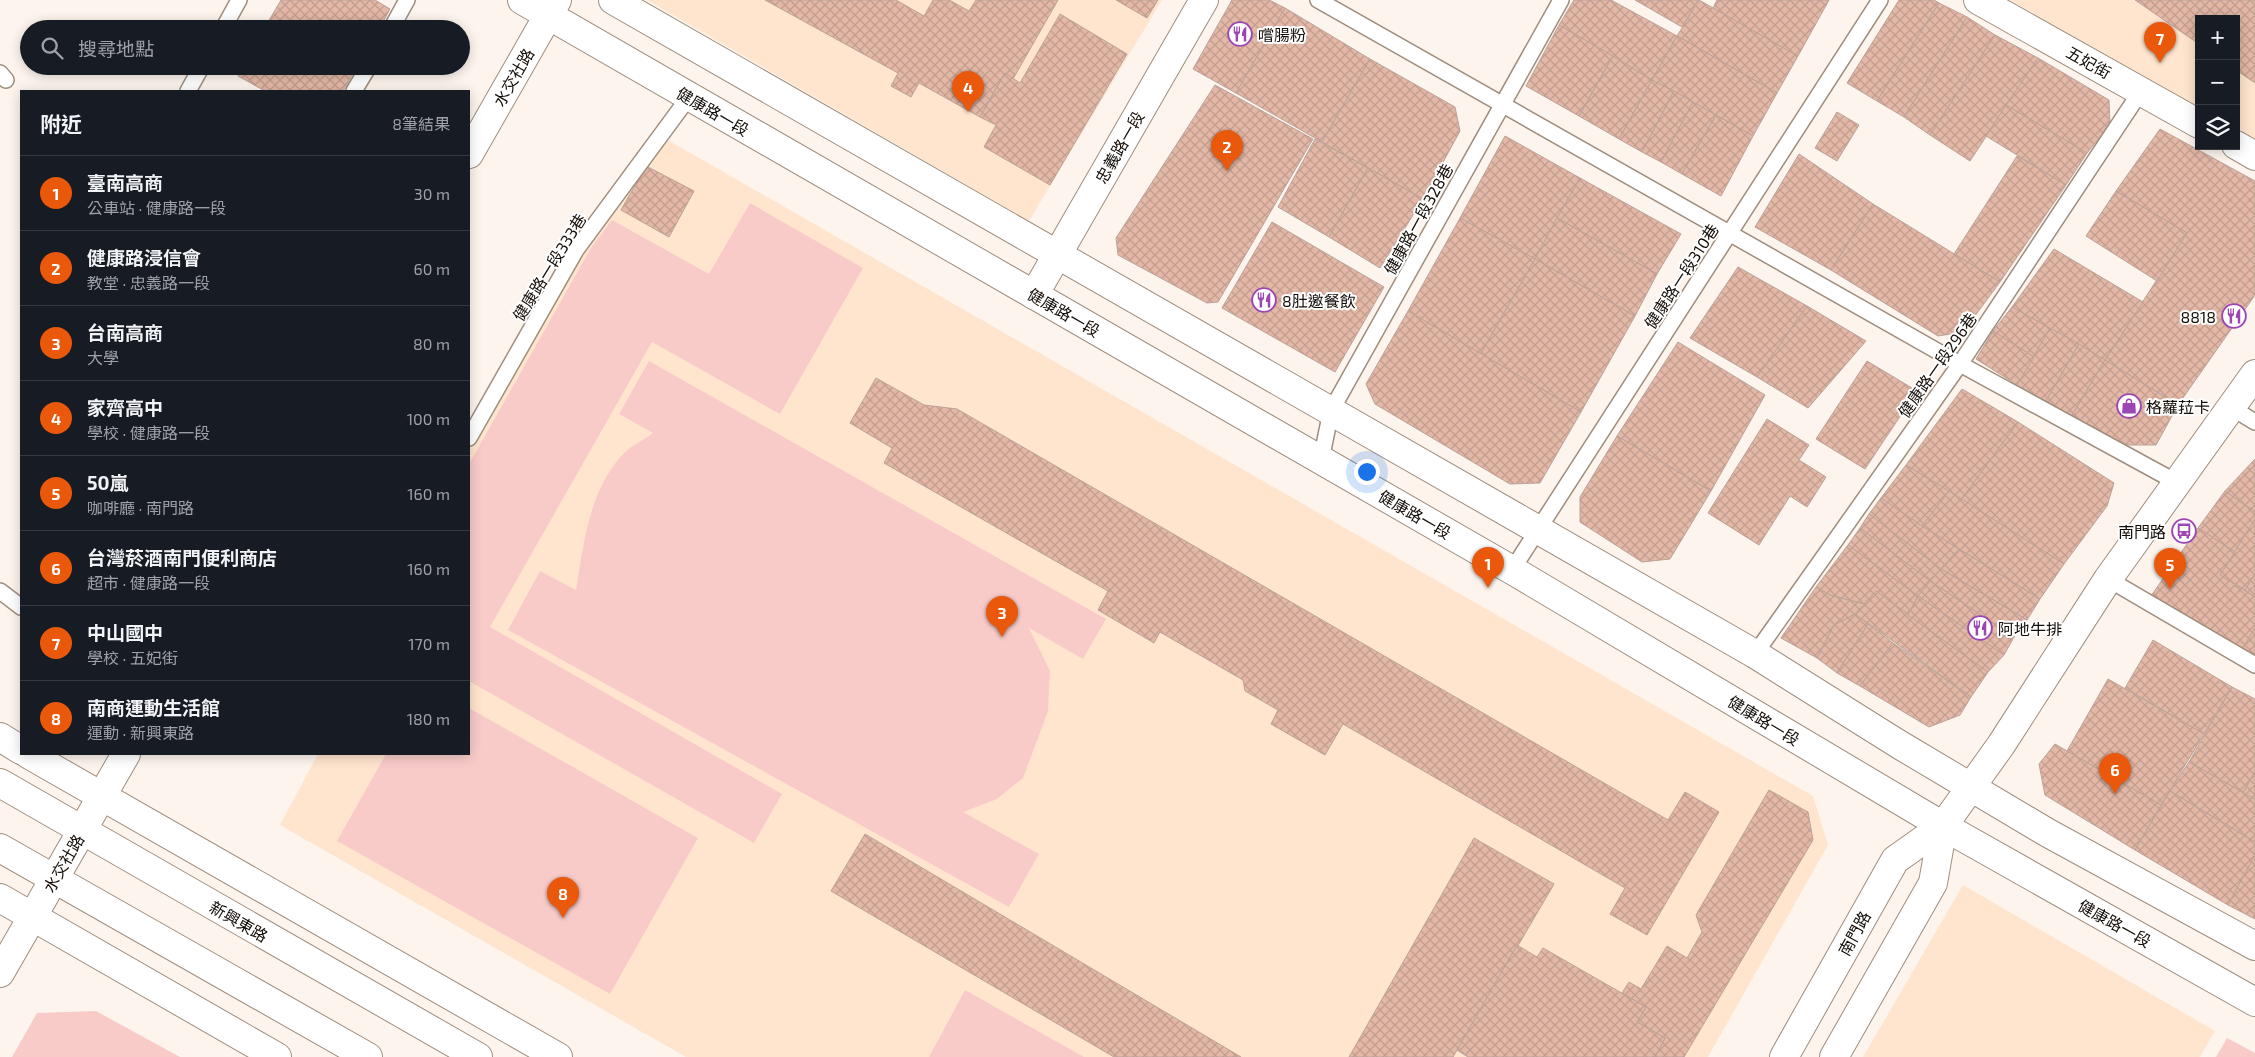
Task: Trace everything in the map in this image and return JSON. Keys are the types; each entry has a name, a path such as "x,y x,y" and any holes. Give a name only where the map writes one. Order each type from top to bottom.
{"street":[{"name":"健康路一段","path":"522,0 553,8 689,97 1512,570 1943,826 2255,1002"},
{"path":"613,0 1755,654 1900,745 1972,786 2048,833 2255,946"},
{"name":"忠義路一段","path":"1034,295 1204,0"},
{"name":"五妃街","path":"1978,0 2195,122"},
{"name":"水交社路","path":"470,152 553,8"},
{"path":"2240,147 2255,156"},
{"name":"南門路","path":"1784,1057 1894,860 1943,826 1972,786 2108,579 2255,374"},
{"path":"0,737 20,749"},
{"path":"30,755 558,1057"},
{"name":"水交社路","path":"0,973 125,755"},
{"name":"新興東路","path":"0,783 478,1057"},
{"name":"南門路","path":"1834,1057 1933,883 1943,826"},
{"path":"0,848 368,1057"},
{"path":"0,898 277,1057"}],"lane":[{"path":"228,20 239,0"},
{"path":"395,20 407,0"},
{"path":"1318,0 1960,364 2178,483"},
{"name":"健康路一段328巷","path":"1321,460 1331,411 1561,0"},
{"name":"健康路一段310巷","path":"1512,570 1880,0"},
{"path":"189,90 197,75"},
{"path":"355,90 364,75"},
{"name":"健康路一段296巷","path":"1755,654 1960,364 2141,92"},
{"name":"健康路一段333巷","path":"470,436 576,250 689,97"},
{"path":"2232,408 2255,422"},
{"path":"2108,579 2255,665"},
{"path":"0,592 20,606"}],"shaded area":[{"path":"647,0 1162,0 1029,221"},
{"path":"2010,0 2255,0 2255,139 2240,130 2240,15 2195,15 2195,105"},
{"path":"664,138 1813,796 1828,845 1708,1057 686,1057 280,825 317,755 470,755 470,449 582,250"},
{"path":"750,203 863,268 780,414 652,342 490,627 782,794 754,843 470,682 470,462 591,248 612,220 709,274"},
{"path":"649,361 1106,619 1083,659 1029,628 1050,671 1048,711 1023,778 997,799 963,812 1039,854 1009,907 508,630 540,571 576,590 585,535 603,483 624,453 653,433 619,414"},
{"path":"470,709 698,838 610,994 337,841 385,755 470,755"},
{"path":"1963,885 2215,1031 2200,1057 1863,1057"},
{"path":"965,990 1084,1057 929,1057"},
{"path":"96,1011 180,1057 12,1057 37,1013"},
{"path":"2227,1038 2255,1053 2255,1057 2216,1057"}],"building":[{"path":"281,0 375,0 390,9 384,20 269,20"},
{"path":"765,0 896,0 924,16 933,0 949,0 969,11 976,0 1058,0 1013,79 1005,73 980,117 919,83 911,97 891,86 898,73"},
{"path":"1116,0 1158,0 1147,18"},
{"path":"1232,0 1269,0 1285,8 1236,93 1193,69"},
{"path":"1574,0 1611,0 1677,36 1652,80 1559,25"},
{"path":"1635,0 1698,0 1682,27"},
{"path":"1699,0 1798,56 1777,93 1677,36"},
{"path":"1717,0 1829,0 1798,56 1713,8"},
{"path":"1899,0 1934,0 1939,3 1877,101 1847,83"},
{"path":"2135,0 2255,0 2255,83 2240,73 2240,15 2195,15 2195,41"},
{"path":"1939,3 1967,17 1904,117 1877,101"},
{"path":"1285,8 1370,59 1322,142 1236,93"},
{"path":"1060,14 1127,54 1050,185 984,147 996,125 980,117 1005,73 1020,83"},
{"path":"1967,17 1995,35 1930,135 1904,117"},
{"path":"1559,25 1613,56 1579,116 1526,86"},
{"path":"1995,35 2038,58 1970,161 1930,135"},
{"path":"1677,36 1777,93 1753,136 1652,80"},
{"path":"1613,56 1652,80 1619,139 1579,116"},
{"path":"2038,58 2109,100 2110,125 2087,153 2006,105"},
{"path":"1370,59 1455,107 1460,131 1423,199 1322,142"},
{"path":"352,75 344,90 263,90 238,76"},
{"path":"1652,80 1674,91 1642,152 1619,139"},
{"path":"1215,85 1313,139 1218,302 1207,303 1118,255 1116,238"},
{"path":"1674,91 1693,102 1661,162 1642,152"},
{"path":"1693,102 1716,115 1682,174 1661,162"},
{"path":"2006,105 2087,153 2066,185 1986,136"},
{"path":"1837,112 1859,125 1837,161 1815,148"},
{"path":"1716,115 1753,136 1721,196 1682,174"},
{"path":"2160,129 2195,148 2195,150 2198,150 2255,181 2255,295 2178,405 2105,360 2187,233 2116,191"},
{"path":"1505,136 1580,178 1535,259 1460,218"},
{"path":"1315,139 1368,168 1329,237 1278,207"},
{"path":"1799,154 1873,204 1831,270 1755,227"},
{"path":"2017,156 2066,185 2000,282 1954,254"},
{"path":"646,166 694,191 669,237 621,210"},
{"path":"1368,168 1423,199 1380,268 1329,237"},
{"path":"1580,178 1681,234 1657,274 1557,218"},
{"path":"2116,191 2187,233 2157,281 2086,236"},
{"path":"1873,204 2000,282 1963,332 1938,336 1831,270"},
{"path":"1460,218 1535,259 1480,355 1408,311"},
{"path":"1557,218 1657,274 1635,316 1535,259"},
{"path":"1272,222 1384,287 1335,372 1222,308"},
{"path":"2054,249 2143,302 2105,360 2012,307"},
{"path":"1535,259 1635,316 1581,412 1480,355"},
{"path":"1738,267 1807,306 1757,377 1690,338"},
{"path":"1807,306 1866,341 1808,408 1757,377"},
{"path":"2012,307 2050,328 2034,357 1993,331"},
{"path":"1408,311 1581,412 1540,483 1510,484 1375,404 1366,384"},
{"path":"2050,328 2079,344 2046,401 2017,385"},
{"path":"1993,331 2034,357 2017,385 1976,359"},
{"path":"1678,342 1765,395 1711,491 1617,436"},
{"path":"2079,344 2105,360 2071,417 2046,401"},
{"path":"2105,360 2178,405 2156,445 2122,445 2071,417"},
{"path":"1867,361 1917,391 1865,469 1816,439"},
{"path":"876,378 924,405 957,409 1668,820 1685,792 1719,812 1647,935 1610,914 1625,888 1343,724 1325,755 1271,724 1278,710 1245,691 1243,680 1160,632 1154,643 1098,610 1108,591 884,463 892,448 850,423"},
{"path":"1962,389 2018,422 1961,500 1906,465"},
{"path":"1767,419 1809,445 1799,460 1826,477 1807,507 1790,496 1759,545 1708,513"},
{"path":"2018,422 2114,483 2107,506 2064,564 1961,500"},
{"path":"1617,436 1711,491 1670,559 1642,562 1580,522 1580,497"},
{"path":"2255,459 2255,512 2225,491"},
{"path":"1906,465 1949,491 1922,526 1881,498"},
{"path":"1949,491 2064,564 2040,599 1922,526"},
{"path":"2225,491 2255,512 2255,519 2235,552 2198,528"},
{"path":"1881,498 1959,549 1941,569 1869,514"},
{"path":"1869,514 1941,569 1930,581 1860,528"},
{"path":"2255,519 2255,574 2245,590 2220,575"},
{"path":"1860,528 1930,581 1918,596 1848,545"},
{"path":"2198,528 2235,552 2220,575 2255,597 2255,628 2242,650 2151,596"},
{"path":"1848,545 1918,596 1908,615 1876,591 1864,604 1830,595 1816,587"},
{"path":"1959,549 2040,599 2027,620 1941,569"},
{"path":"1941,569 2027,620 2014,637 1930,581"},
{"path":"2255,574 2255,597 2245,590"},
{"path":"1930,581 2014,637 2004,655 1918,596"},
{"path":"1816,587 1830,595 1864,604 1855,614 1834,625 1817,658 1781,638"},
{"path":"1876,591 1988,672 1971,697 1855,614"},
{"path":"1918,596 2004,655 1988,672 1908,615"},
{"path":"1855,614 1868,624 1837,673 1817,658 1834,625"},
{"path":"1868,624 1893,643 1860,686 1837,673"},
{"path":"2255,628 2255,657 2242,650"},
{"path":"2153,640 2232,687 2204,734 2125,688"},
{"path":"1893,643 1971,697 1960,715 1929,727 1860,686"},
{"path":"2108,679 2204,734 2161,805 2067,751"},
{"path":"2232,687 2255,699 2255,771 2243,793 2189,762"},
{"path":"2055,744 2161,805 2135,850 2045,795 2039,764"},
{"path":"2189,762 2255,799 2255,842 2170,791"},
{"path":"2255,771 2255,799 2243,793"},
{"path":"1769,790 1808,812 1813,840 1684,1057 1655,1057 1665,1038 1637,1022 1646,1007 1622,993 1629,982 1641,989 1667,946 1687,958 1702,932 1696,915"},
{"path":"2170,791 2255,842 2255,855 2228,905 2135,850"},
{"path":"865,834 1241,1057 1114,1057 831,891"},
{"path":"1474,838 1554,884 1453,1057 1349,1057"},
{"path":"2255,855 2255,919 2228,905"},
{"path":"1517,945 1537,957 1543,948 1646,1007 1637,1022 1665,1038 1655,1057 1468,1057 1457,1050"}],"place":[{"name":"嚐腸粉","path":"1240,34"},
{"name":"中山國中","path":"2160,63"},
{"name":"家齊高中","path":"968,112"},
{"name":"健康路浸信會","path":"1227,171"},
{"name":"8肚邀餐飲","path":"1264,300"},
{"name":"8818","path":"2234,316"},
{"name":"格蘿菈卡","path":"2129,406"},
{"name":"南門路","path":"2184,531"},
{"name":"臺南高商","path":"1488,588"},
{"name":"50嵐","path":"2170,589"},
{"name":"阿地牛排","path":"1980,628"},
{"name":"台南高商","path":"1002,637"},
{"name":"台灣菸酒南門便利商店","path":"2115,794"},
{"name":"南商運動生活館","path":"563,918"}]}
